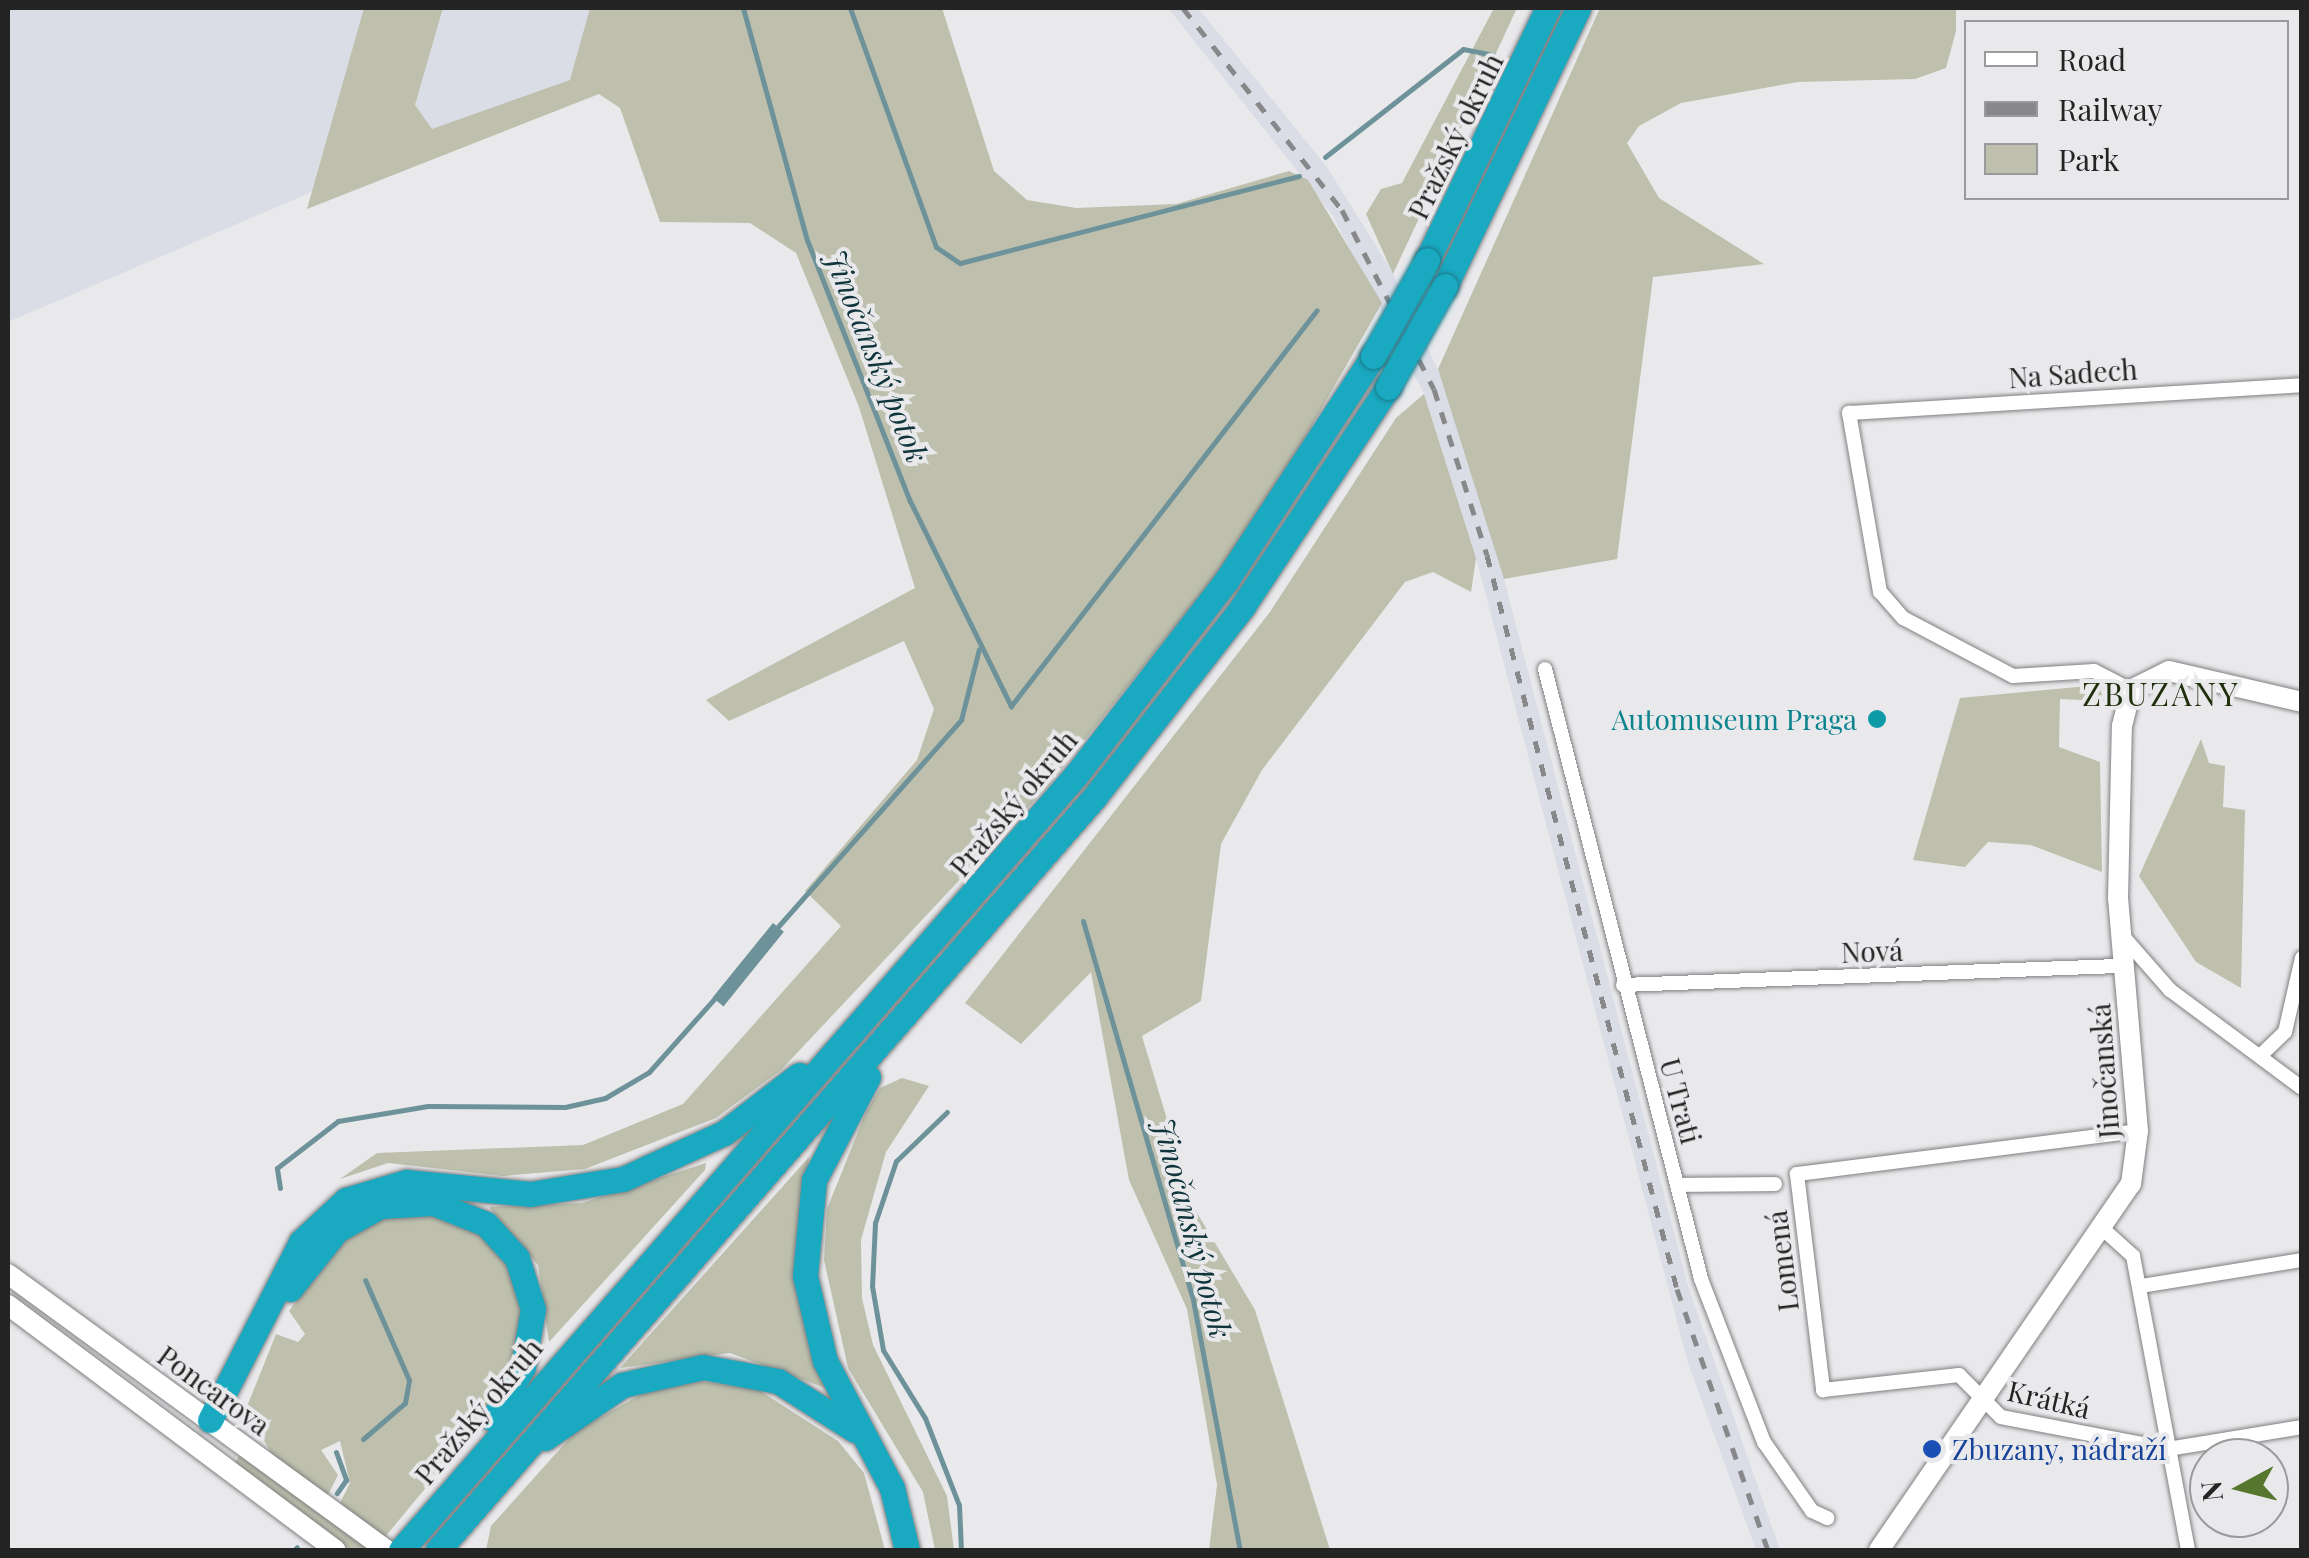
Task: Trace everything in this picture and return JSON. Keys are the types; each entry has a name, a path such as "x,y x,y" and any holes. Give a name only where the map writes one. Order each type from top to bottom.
{"highway":[{"name":"Pražský okruh","path":"401,1550 865,1020 1152,679 1373,356 1427,260 1548,8"},
{"name":"Pražský okruh","path":"445,1541 907,1016 1194,672 1388,386 1445,286 1578,8"},
{"path":"907,1016 830,1137 807,1212 814,1330 862,1436 892,1488 907,1550"},
{"path":"210,1420 269,1317 308,1232 356,1194 406,1182 552,1193 650,1170 724,1133 865,1020"},
{"path":"269,1317 330,1236 380,1206 446,1205 504,1240 530,1295 528,1353 430,1514"},
{"path":"490,1486 600,1397 681,1368 767,1377 862,1436"}],"street":[{"name":"Na Sadech","path":"2132,690 2094,671 2013,676 1903,618 1880,592 1849,413 2302,385"},
{"name":"U Trati","path":"1545,669 1623,985 1739,1392 1812,1511 1827,1518"},
{"path":"2132,690 2169,671 2302,702"},
{"name":"Jinočanská","path":"1879,1550 2104,1230 2131,1184 2138,1131 2118,932 2122,726 2132,690"},
{"path":"2118,932 2170,990 2302,1088"},
{"path":"2260,1056 2286,1032 2302,958"},
{"name":"Nová","path":"1623,985 2122,966"},
{"path":"2282,1074 2302,1073"},
{"name":"Lomená","path":"1985,1399 1959,1374 1823,1390 1797,1174 2138,1131"},
{"path":"1678,1185 1775,1184"},
{"path":"2104,1230 2133,1256 2188,1550"},
{"path":"2140,1286 2302,1260"},
{"name":"Poncarova","path":"8,1274 387,1550"},
{"name":"Poncarova","path":"8,1305 336,1550"},
{"name":"Krátká","path":"1985,1399 2001,1417 2168,1449 2302,1428"},
{"path":"196,1446 210,1420"}],"shaded area":[{"path":"8,8 364,8 314,191 8,322"},
{"path":"443,8 590,8 571,80 432,130 415,105"},
{"path":"1168,8 1198,8 1327,167 1391,270 1445,385 1497,552 1688,1286 1780,1550 1756,1550 1688,1363 1476,558 1424,394 1333,216"}],"green space":[{"path":"364,8 443,8 415,105 432,129 570,80 590,8 942,8 994,171 1027,200 1076,208 1176,204 1289,171 1308,180 1382,303 1251,532 1047,787 781,1070 716,1118 585,1169 503,1176 388,1163 340,1179 377,1153 583,1145 683,1104 841,926 805,891 917,760 934,709 904,641 729,721 706,700 915,588 859,407 796,253 750,223 660,222 620,108 599,94 307,209"},
{"path":"1494,8 1517,8 1393,274 1366,214 1381,189 1402,183"},
{"path":"1600,8 1956,8 1956,31 1946,68 1915,79 1798,82 1681,103 1639,126 1627,143 1659,198 1764,264 1653,277 1617,559 1504,579 1438,369"},
{"path":"1424,394 1476,558 1471,592 1433,572 1405,582 1262,770 1221,844 1201,1001 1142,1036 1193,1206 1255,1310 1330,1550 1209,1550 1217,1485 1187,1309 1129,1180 1091,972 1021,1044 965,1003 1270,612 1396,418"},
{"path":"2099,685 2104,701 2060,699 2059,747 2100,762 2102,872 2031,845 1988,842 1965,867 1913,860 1960,698"},
{"path":"2201,739 2209,763 2225,766 2223,807 2245,810 2241,988 2196,962 2139,876"},
{"path":"902,1078 929,1086 886,1152 861,1240 862,1298 873,1345 947,1496 954,1550 935,1550 923,1492 848,1368 824,1260 827,1209 866,1112 880,1088"},
{"path":"809,1157 796,1261 828,1389 730,1353 620,1368"},
{"path":"706,1163 705,1170 549,1342 538,1265 489,1207 582,1203"},
{"path":"431,1212 481,1232 501,1252 523,1307 517,1357 481,1421 385,1537 340,1503 350,1483 340,1441 321,1450 338,1475 328,1495 273,1456 246,1409 276,1334 298,1342 305,1334 289,1311 347,1232 383,1214"},
{"path":"700,1381 759,1390 838,1441 864,1473 885,1550 486,1550 491,1526 576,1431 647,1391"},
{"path":"240,1454 371,1550 351,1550 234,1465"}],"water":[{"path":"773,923 784,932 723,1006 713,998"}],"waterway":[{"name":"Jinočanský potok","path":"743,8 807,240 910,501 1011,706 1317,310"},
{"path":"850,8 936,247 960,263 1299,176"},
{"path":"1325,157 1463,49 1493,55"},
{"path":"775,930 961,720 979,649"},
{"name":"Jinočanský potok","path":"1083,921 1193,1300 1240,1550"},
{"path":"280,1188 277,1168 338,1121 428,1106 565,1107 605,1098 649,1072 715,998"},
{"path":"947,1112 896,1161 875,1223 872,1286 883,1350 925,1418 959,1505 961,1550"},
{"path":"363,1439 405,1403 409,1380 365,1280"},
{"path":"336,1452 346,1480 337,1493"},
{"path":"294,1550 297,1547"}],"railway":[{"path":"1183,8 1342,210 1434,389 1487,555 1677,1289 1768,1550"}],"place":[{"name":"Automuseum Praga","path":"1877,719"},
{"name":"Zbuzany, nádraží","path":"1932,1449"}],"district":[{"name":"ZBUZANY","path":"2161,693"}]}
